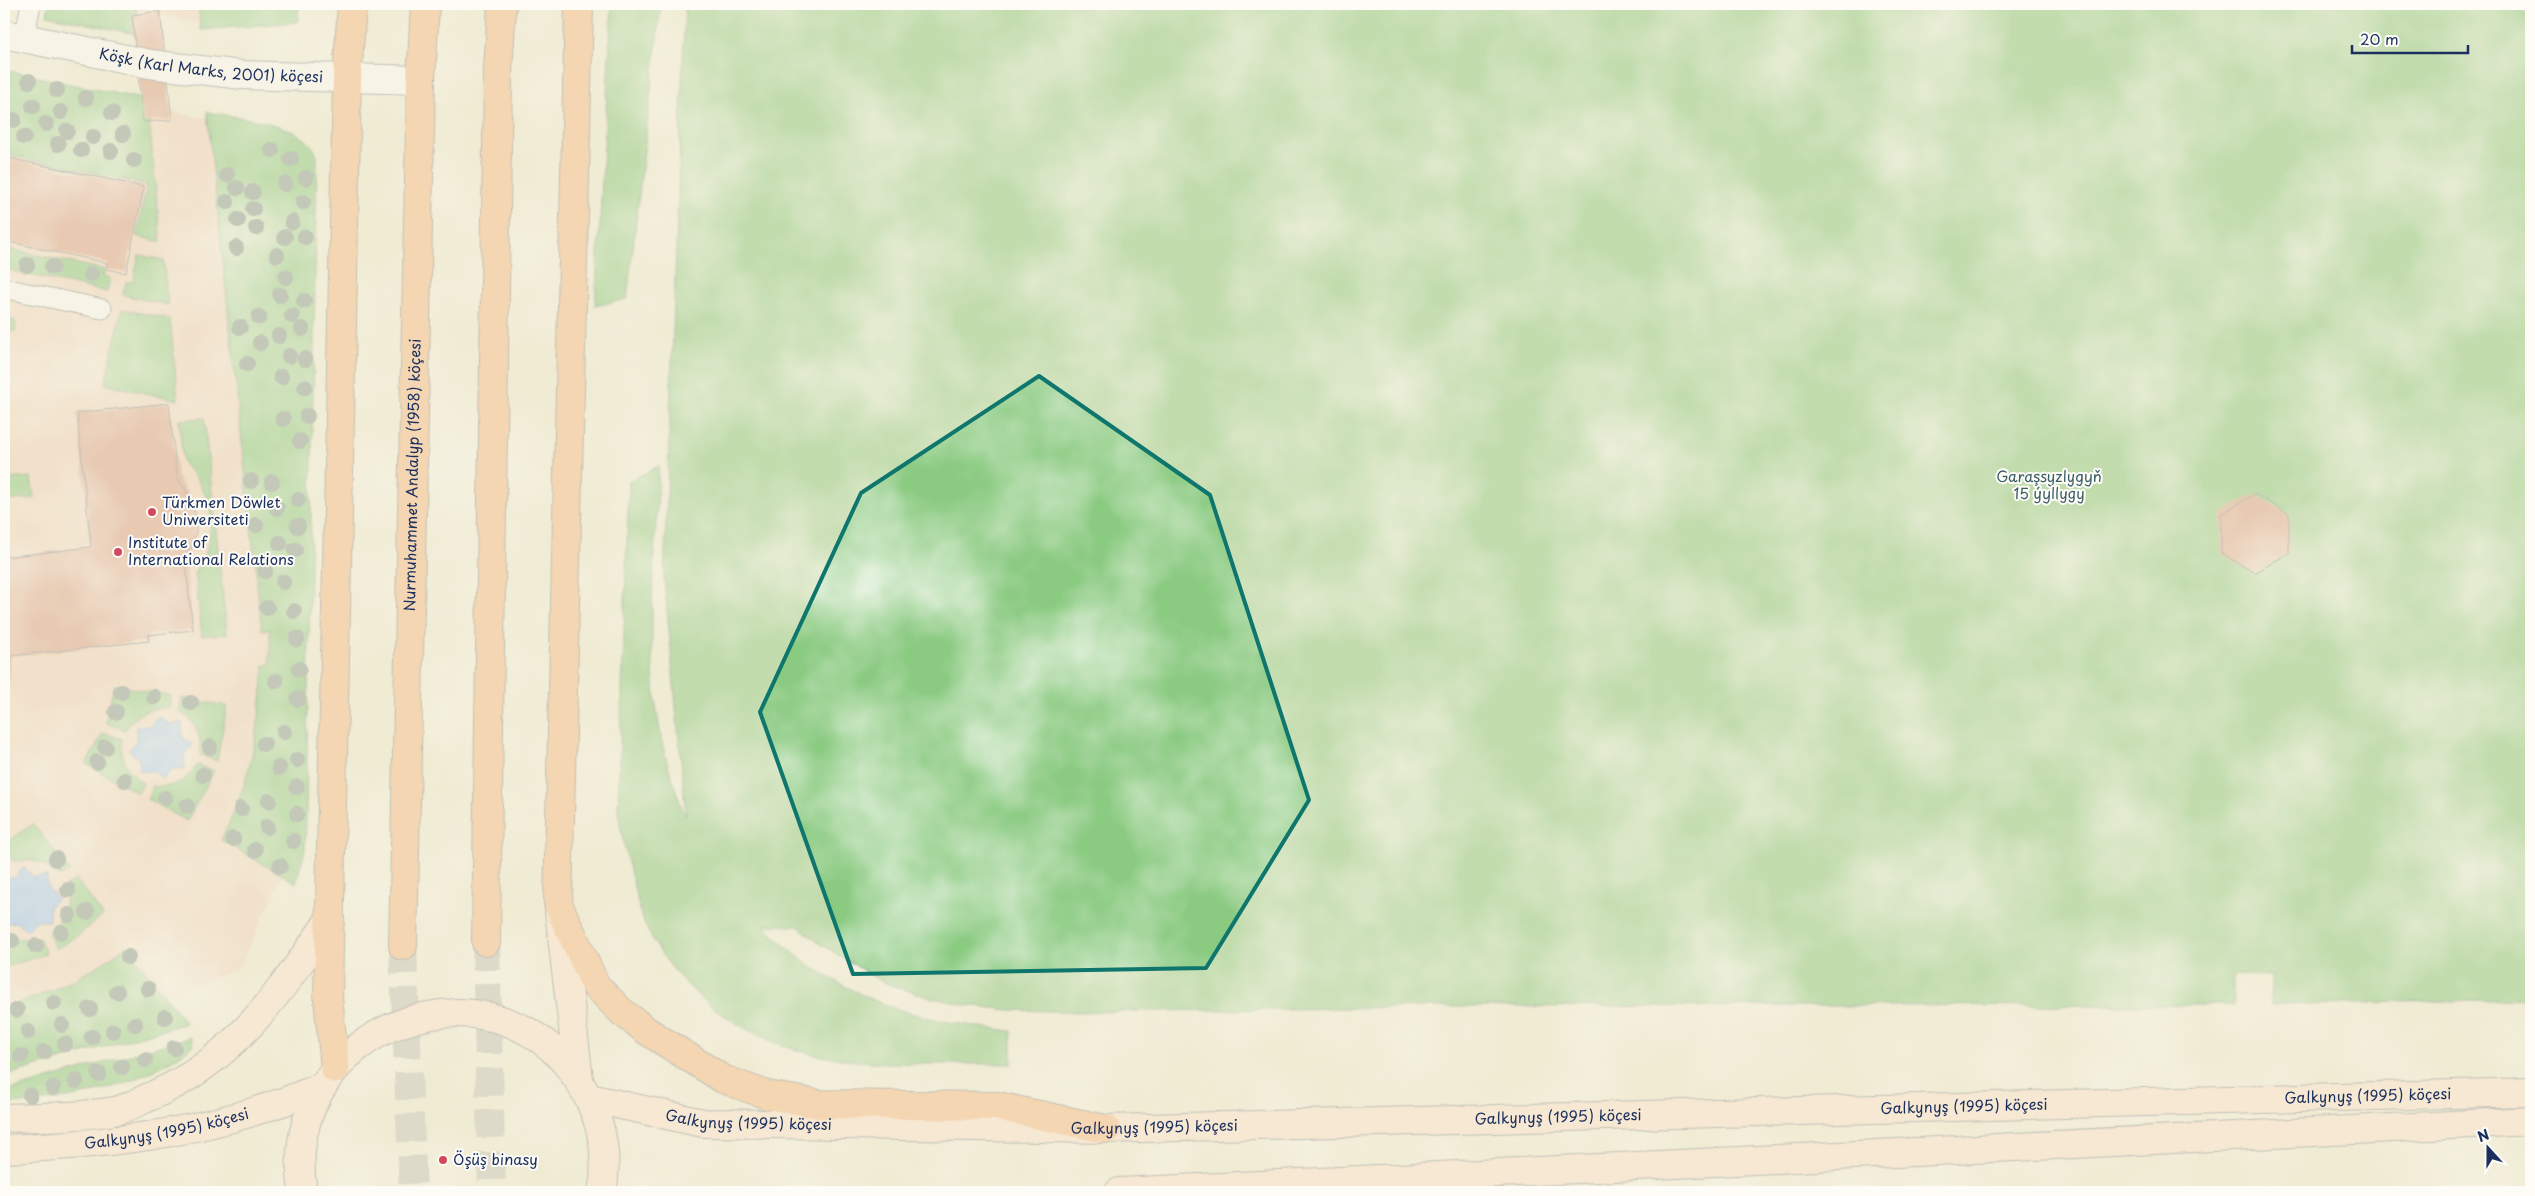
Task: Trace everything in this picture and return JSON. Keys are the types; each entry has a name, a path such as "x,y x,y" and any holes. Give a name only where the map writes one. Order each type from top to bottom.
{"main road":[{"path":"329,1077 328,997 347,79 352,4"},
{"name":"Nurmuhammet Andalyp (1958) köçesi","path":"403,946 421,80 425,4"},
{"path":"486,942 498,91 502,4"},
{"path":"579,4 558,904 584,1089 603,1139 602,1192"},
{"path":"558,904 596,986 622,1012 646,1031 723,1079 767,1095 818,1104 997,1106 1106,1129"},
{"path":"4,1118 115,1111 163,1091 200,1069 242,1036 285,985 330,919"},
{"path":"303,1192 301,1162 305,1126 329,1077 350,1053 386,1028 427,1015 471,1014 513,1025 550,1047 584,1089"},
{"name":"Galkynyş (1995) köçesi","path":"4,1149 98,1144 169,1134 236,1119 329,1077"},
{"name":"Galkynyş (1995) köçesi","path":"584,1089 703,1123 1106,1129 2531,1092"},
{"name":"Galkynyş (1995) köçesi","path":"1119,1192 2531,1121"}],"street":[{"name":"Köşk (Karl Marks, 2001) köçesi","path":"14,36 184,68 242,76 421,80"}],"lane":[{"path":"14,36 31,4"},
{"path":"4,288 102,309"}],"highlighted area":[{"path":"1039,376 1210,495 1309,800 1206,968 853,974 760,712 861,493"}],"shaded area":[{"path":"103,4 253,4 202,24"},
{"name":"Türkmen Döwlet Uniwersiteti","path":"4,81 282,132 292,856 239,968 4,1058"}],"green space":[{"path":"49,4 136,4 140,35 47,15"},
{"path":"198,4 299,4 298,22 201,30"},
{"path":"612,4 661,4 627,299 595,306"},
{"name":"Garaşsyzlygyň 15 ýyllygy","path":"685,4 2531,4 2531,999 2271,1005 2271,976 2233,975 2233,1005 1425,1007 1083,1012 1009,1010 966,1005 924,996 882,982 816,941 798,926 764,925 777,939 812,967 854,991 875,1000 895,1008 938,1020 1012,1031 1012,1064 919,1064 849,1060 799,1051 746,1029 698,995 678,975 660,952 641,915 618,810 629,481 659,466 652,626 656,707 663,746 682,809 686,815 664,578"},
{"path":"4,70 147,100 161,242 136,236 147,185 4,154"},
{"path":"207,112 253,120 287,129 301,136 311,145 317,157 306,817 305,850 296,883 221,840 239,798 252,755 260,711 264,665 270,665 270,629 262,630"},
{"path":"4,248 105,270 103,276 110,278 107,292 4,269"},
{"path":"139,255 163,260 168,305 123,295 126,282 133,282"},
{"path":"122,309 170,319 178,400 105,384"},
{"path":"4,319 15,321 16,331 4,332"},
{"path":"204,418 227,634 202,636 195,572 206,552 210,534 211,515 206,497 198,480 183,463 179,420"},
{"path":"4,455 6,479 31,477 34,498 4,501"},
{"path":"114,685 171,696 169,708 149,710 138,715 125,730 106,723"},
{"path":"182,698 227,706 217,761 200,755 200,741 197,730 194,724 179,711"},
{"path":"103,733 122,739 122,753 126,764 129,770 143,783 138,793 86,764"},
{"path":"197,765 214,771 187,821 147,799 153,786 167,786 178,783 184,780"},
{"path":"33,824 70,871 59,877 49,868 38,862 13,862 4,844"},
{"path":"76,879 103,915 79,935 56,949 48,933 63,913 65,907 64,887"},
{"path":"4,933 18,939 39,938 46,954 4,968"},
{"path":"126,946 186,1023 4,1076 4,1008 68,982 98,966"},
{"path":"191,1037 193,1046 149,1073 126,1082 79,1096 4,1104 4,1092"}],"water":[{"path":"158,716 168,724 182,723 182,737 193,745 184,755 185,768 172,769 163,779 153,771 140,771 139,759 129,750 137,740 136,727 150,726"},
{"path":"24,867 34,877 47,876 48,889 58,898 49,907 49,921 36,921 27,931 17,922 5,923 4,878 15,878"}],"building":[{"path":"160,11 172,120 143,122 132,15"},
{"path":"4,157 144,187 126,273 106,269 107,263 4,241"},
{"name":"Institute of International Relations","path":"169,403 177,477 193,502 196,517 196,532 192,546 185,559 193,630 148,635 149,641 11,656 9,679 4,697 4,557 91,547 77,413"},
{"path":"2255,494 2289,514 2289,553 2255,573 2221,553 2221,514"}],"tunnel":[{"path":"486,942 492,1192"},
{"path":"403,946 413,1192"}],"place":[{"name":"Türkmen Döwlet Uniwersiteti","path":"152,512"},
{"name":"Institute of International Relations","path":"118,552"},
{"name":"Öşüş binasy","path":"443,1160"}]}
